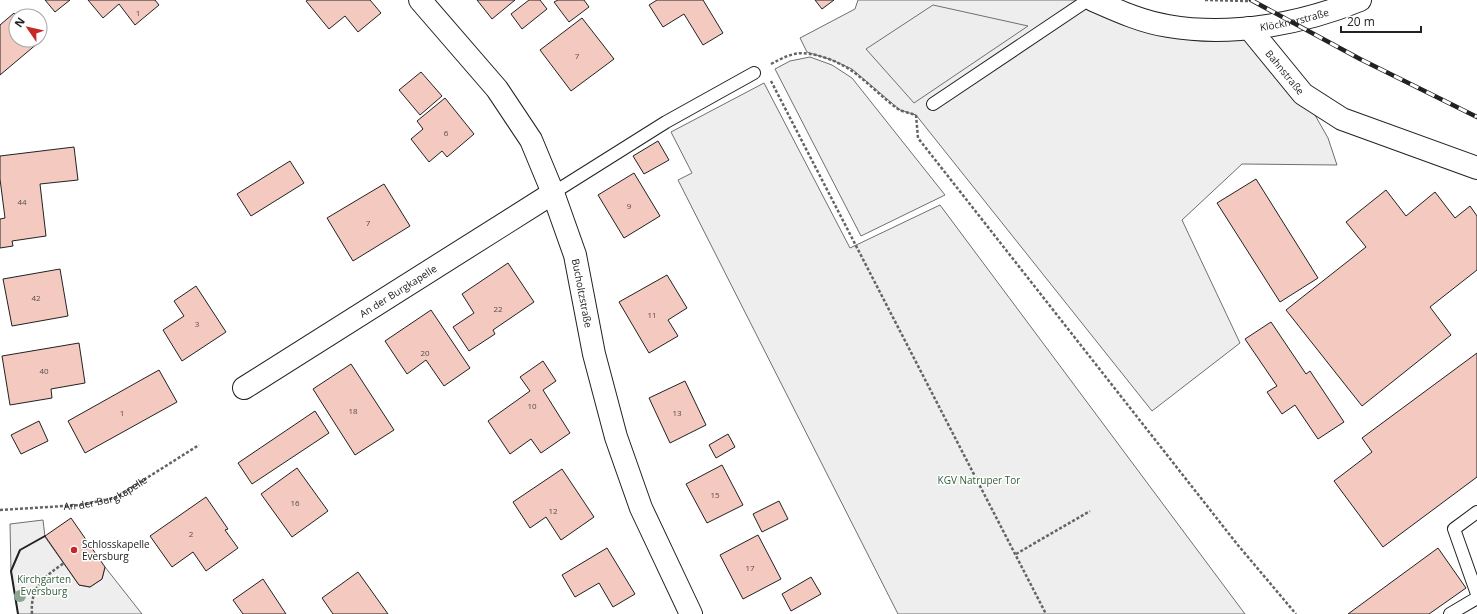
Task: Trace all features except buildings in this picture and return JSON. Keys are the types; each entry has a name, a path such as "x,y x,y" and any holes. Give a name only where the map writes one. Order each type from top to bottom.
{"street":[{"name":"Bucholtzstraße","path":"420,0 497,89 531,140 553,193 575,256 594,354 616,437 641,508 691,614"},
{"path":"1093,0 1128,16 1168,26 1209,29 1249,28"},
{"name":"Klöcknerstraße","path":"1249,28 1290,22 1360,0"},
{"name":"Bahnstraße","path":"1249,28 1303,94 1342,119 1477,168"},
{"name":"An der Burgkapelle","path":"244,388 553,193"}],"lane":[{"path":"934,104 1088,0"},
{"path":"553,193 666,122 759,70"},
{"path":"1477,512 1454,529 1477,594"},
{"path":"1450,614 1477,598"}],"path":[{"path":"1205,0 1253,1"},
{"path":"1046,614 1016,554 759,70 786,56 808,52 832,60 852,70 900,110 916,115 918,138 1237,544 1296,614"},
{"name":"An der Burgkapelle","path":"0,510 80,505 115,498 199,445"},
{"path":"1016,554 1090,511"},
{"path":"32,614 35,590 44,576 64,564"}],"green space":[{"path":"858,0 1093,0 1128,16 1249,28 1303,94 1328,138 1337,165 1242,164 1182,220 1240,343 1152,411 916,115 900,110 852,69 832,60 807,52 800,38 855,9"},
{"path":"810,57 832,65 852,78 945,195 861,236 775,69 790,61"},
{"name":"KGV Natruper Tor","path":"764,83 850,248 940,205 1245,614 898,614 678,180 692,173 671,132"},
{"name":"Kirchgarten Eversburg","path":"43,520 45,537 79,585 90,587 102,579 105,567 142,614 18,614 11,571 10,524"}],"shaded area":[{"path":"933,5 1028,26 914,103 866,49"}],"railway":[{"path":"1251,0 1360,59 1477,117"}],"wall":[{"path":"18,614 11,571 20,550 45,536"}],"place":[{"name":"Schlosskapelle Eversburg","path":"74,550"}]}
